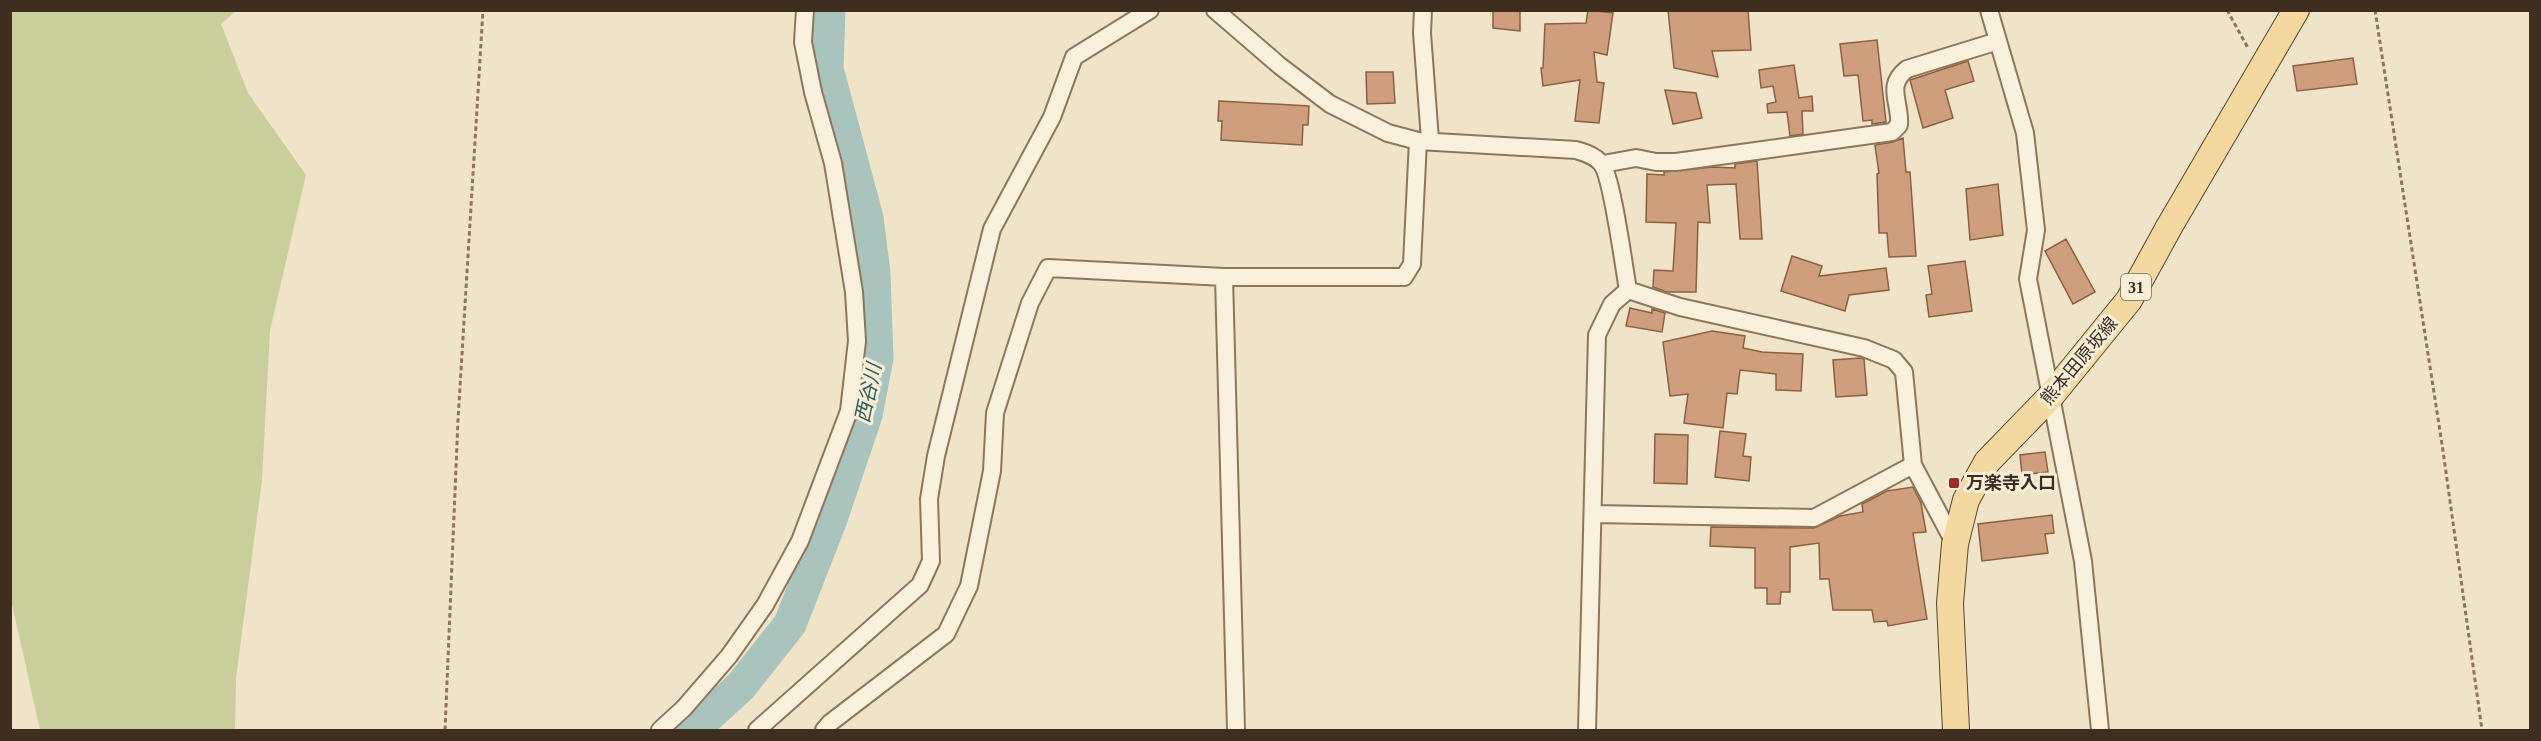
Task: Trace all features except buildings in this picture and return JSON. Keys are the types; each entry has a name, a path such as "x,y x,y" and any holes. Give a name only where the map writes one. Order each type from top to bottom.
{"main road":[{"name":"熊本田原坂線","path":"1956,730 1950,603 1955,544 1966,500 1987,462 2050,398 2129,300 2296,10"}],"street":[{"path":"660,730 684,708 729,657 765,605 800,541 849,411 857,341 854,292 833,163 813,92 803,42 805,10"},
{"path":"757,730 920,585 931,561 928,499 936,456 992,229 1052,117 1074,57 1150,10"},
{"path":"1215,10 1280,66 1330,104 1388,133 1424,140 1576,150 1590,154 1602,164 1610,189 1629,290"},
{"path":"824,730 946,634 969,586 992,471 995,413 1030,303 1048,268 1224,277 1404,277 1412,264 1424,140 1423,10"},
{"path":"1989,10 2025,133 2036,230 2028,279 2083,561 2100,730"},
{"path":"1602,164 1636,158 1656,162 1677,162 1892,132 1899,125 1895,89 1900,75 1907,69 1998,41"},
{"path":"1224,277 1236,730"},
{"path":"1629,290 1680,307 1864,348 1894,360 1904,372 1913,465 1955,544"},
{"path":"1587,730 1597,335 1612,304 1629,290"},
{"path":"1594,514 1814,518 1913,465"}],"path":[{"path":"445,730 458,420 483,10"},
{"path":"2227,10 2260,70"},
{"path":"2375,10 2443,451 2482,730"}],"green space":[{"path":"10,11 236,11 221,24 248,93 306,175 270,331 262,480 236,678 235,730 40,730 10,595"}],"waterway":[{"name":"西谷川","path":"693,730 741,686 790,624 831,519 866,415 877,358 874,273 867,218 827,69 829,10"}],"place":[{"name":"万楽寺入口","path":"1954,483"}]}
